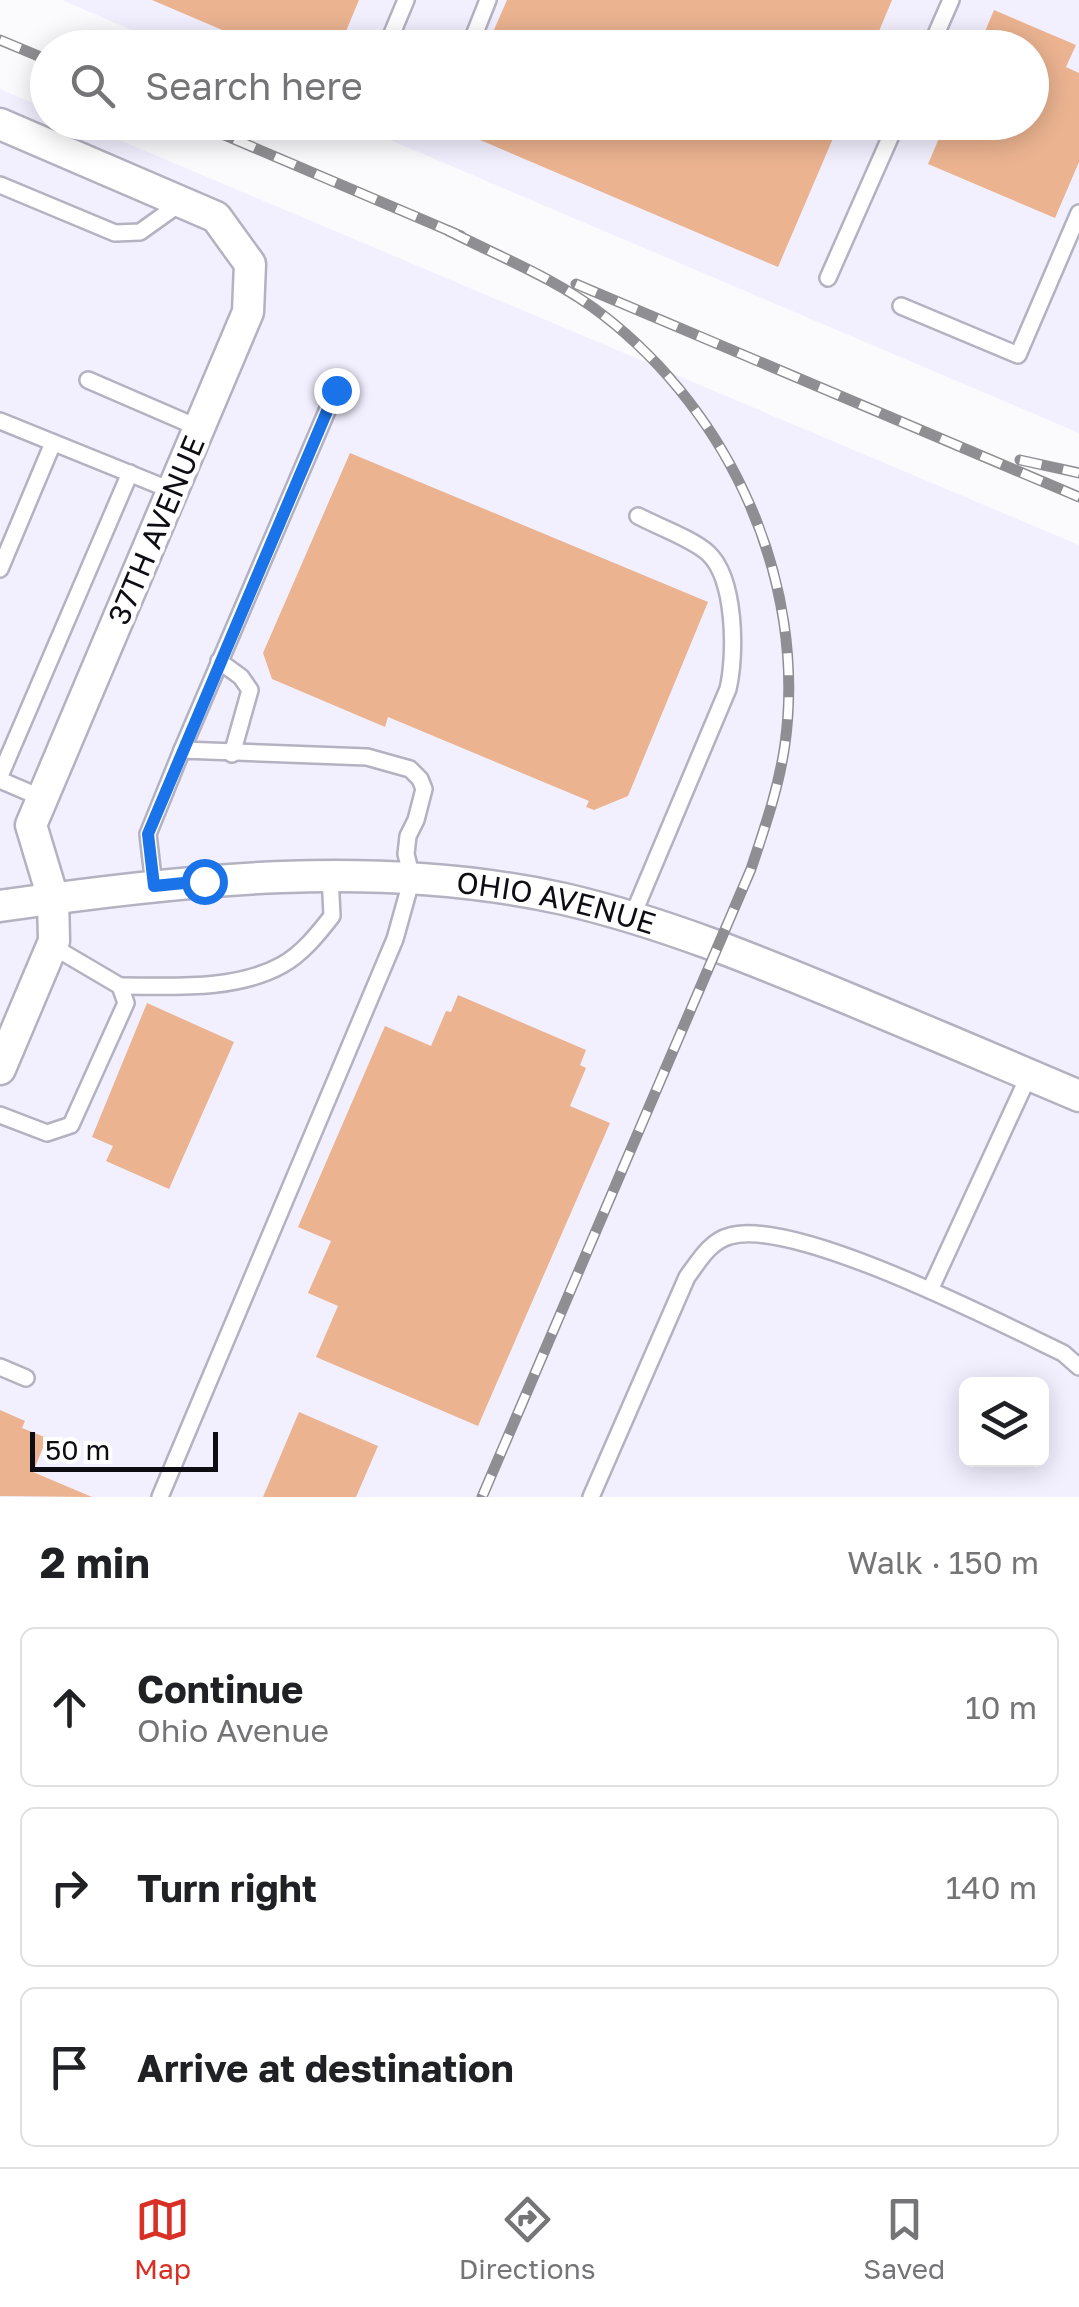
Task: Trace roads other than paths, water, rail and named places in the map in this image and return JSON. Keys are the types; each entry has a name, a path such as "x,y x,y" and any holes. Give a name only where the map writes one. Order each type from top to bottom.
{"street":[{"name":"37TH AVENUE","path":"0,124 30,137"},
{"name":"37TH AVENUE","path":"0,1069 52,946 53,898 31,824 248,312 250,264 216,217 37,140"},
{"name":"OHIO AVENUE","path":"0,906 154,886 330,876 412,878 562,899 718,944 1079,1096"}],"lane":[{"path":"394,30 406,0"},
{"path":"476,30 488,0"},
{"path":"938,30 950,0"},
{"path":"828,278 889,140"},
{"path":"0,184 116,233 140,232 182,202"},
{"path":"901,306 1018,355 1079,213"},
{"path":"88,380 199,428"},
{"path":"154,886 148,834 336,390"},
{"path":"0,421 173,491"},
{"path":"0,568 54,442"},
{"path":"42,798 0,778 130,474"},
{"path":"632,917 734,667 733,625 722,574 708,553 638,516"},
{"path":"219,661 242,677 250,690 232,754"},
{"path":"160,1497 395,938 412,878 406,854 408,836 424,790 410,768 367,757 182,750"},
{"path":"52,946 120,986 180,986 251,978 284,964 315,938 332,916 330,876"},
{"path":"0,1115 47,1132 71,1124 126,1003 120,986"},
{"path":"930,1290 1029,1075"},
{"path":"591,1497 686,1278 708,1248 727,1236 757,1232 800,1241 930,1290 1063,1353 1079,1367"},
{"path":"0,1367 26,1378"}],"railway":[{"path":"0,40 30,52"},
{"path":"236,140 461,236"},
{"path":"449,231 548,279 585,302 648,355 689,401 723,452 750,506 771,563 784,623 789,683 782,760 751,869 482,1497"},
{"path":"576,284 1079,497"},
{"path":"1020,460 1079,473"}]}
